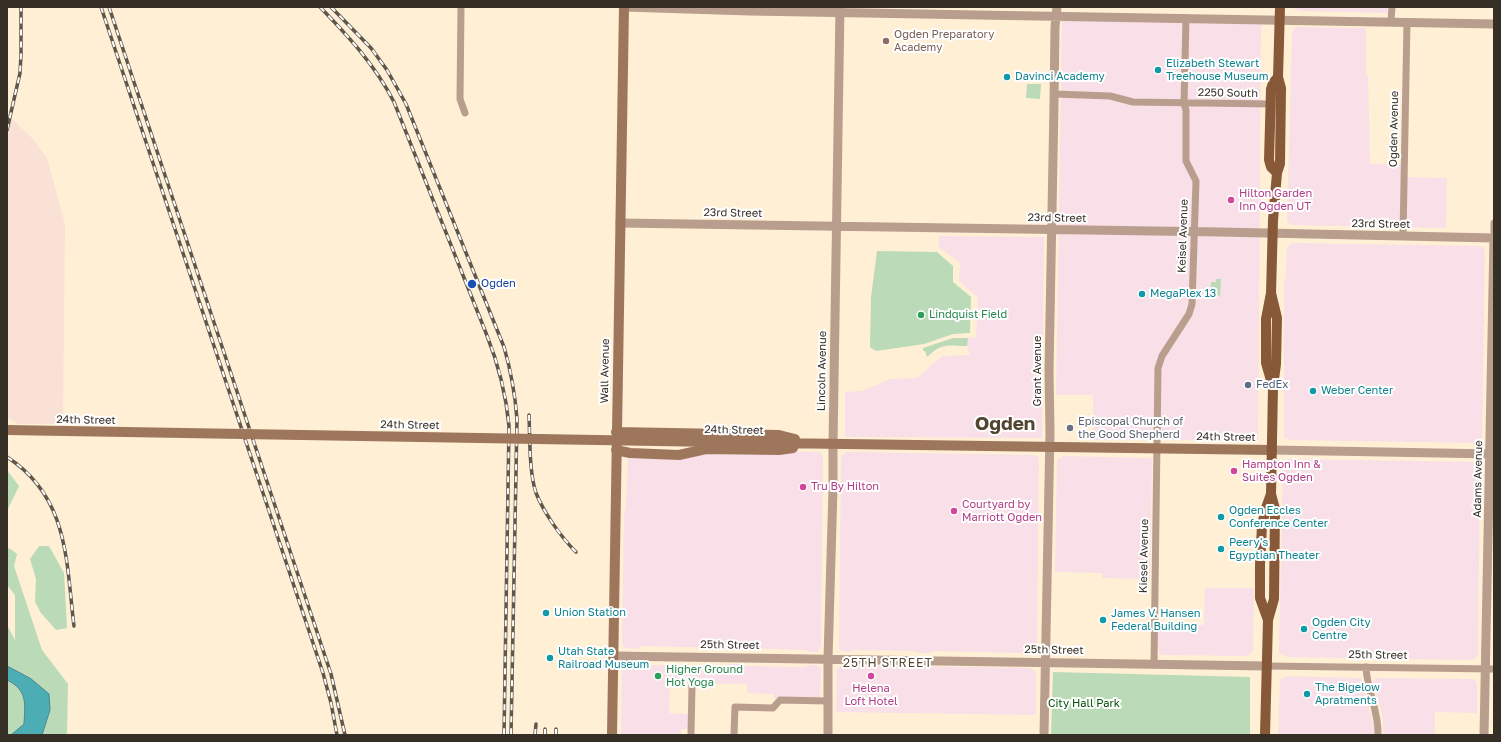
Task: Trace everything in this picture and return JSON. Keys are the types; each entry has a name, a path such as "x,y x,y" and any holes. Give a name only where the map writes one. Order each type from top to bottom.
{"main road":[{"name":"Wall Avenue","path":"612,735 624,7"},
{"path":"1265,735 1268,620 1274,599 1275,509 1271,494 1273,387 1266,363 1266,319 1271,294 1277,173 1280,164 1282,92 1278,77 1280,7"},
{"path":"1277,173 1271,168 1269,160 1270,104 1272,86 1278,77"},
{"name":"24th Street","path":"7,430 813,444 1272,450"},
{"name":"24th Street","path":"616,432 779,435 813,444"},
{"name":"24th Street","path":"616,450 630,453 679,455 706,449 779,450 813,444"}],"street":[{"path":"461,7 460,99 465,113"},
{"path":"618,7 1057,11 1186,18 1494,24"},
{"path":"1391,21 1392,7"},
{"name":"Lincoln Avenue","path":"828,735 828,659 833,490 840,10"},
{"name":"Grant Avenue","path":"1044,735 1050,446 1049,371 1057,11"},
{"name":"Keisel Avenue","path":"1157,448 1158,368 1162,356 1189,314 1192,304 1196,181 1186,161 1186,110 1184,104 1186,18"},
{"name":"Ogden Avenue","path":"1403,236 1407,22"},
{"name":"2250 South","path":"1054,94 1106,95 1133,102 1184,104 1270,104"},
{"name":"23rd Street","path":"620,223 1273,233 1494,238"},
{"name":"Adams Avenue","path":"1484,735 1489,669 1494,223"},
{"name":"Kiesel Avenue","path":"1154,664 1157,448"},
{"name":"24th Street","path":"1272,450 1492,454"},
{"name":"25th Street","path":"613,656 1489,669"},
{"path":"1366,667 1367,682 1378,721 1378,735"},
{"path":"691,735 692,686"},
{"path":"734,735 735,707 773,708 780,700 828,701"}],"shaded area":[{"path":"1293,7 1388,7 1388,13 1299,11"},
{"path":"1062,20 1261,24 1258,440 1093,440 1093,395 1056,395"},
{"path":"1296,27 1366,28 1366,75 1368,75 1370,164 1403,164 1403,177 1447,178 1446,228 1292,225 1288,222 1292,36 1293,30"},
{"path":"7,114 33,139 47,158 65,224 63,424 18,424 7,417"},
{"path":"939,236 1044,237 1042,438 845,437 845,392 862,391 891,379 917,378 942,356 970,355 967,346 968,338 976,337 978,298 959,281 960,263 939,247"},
{"path":"1292,243 1480,246 1484,248 1482,438 1479,442 1289,440 1284,437 1284,285 1287,247"},
{"path":"711,451 820,452 823,456 821,647 817,652 809,652 806,650 742,648 739,650 728,650 725,648 641,646 638,649 626,648 623,646 624,515 628,457"},
{"path":"847,452 1035,455 1039,458 1037,642 1035,653 1032,655 1024,655 1021,653 932,651 930,653 918,653 916,651 854,650 851,652 841,651 839,649 841,458 842,455"},
{"path":"1063,456 1151,458 1150,579 1102,578 1102,573 1055,572 1057,460"},
{"path":"1288,459 1476,462 1480,465 1478,654 1476,658 1472,660 1288,657 1279,653 1283,464"},
{"path":"1205,588 1254,588 1253,651 1247,656 1162,655 1159,653 1157,624 1204,625"},
{"path":"626,662 638,662 641,665 725,666 728,664 739,664 742,666 805,667 808,665 815,665 821,669 820,698 774,698 774,694 747,693 747,684 670,683 669,713 688,714 688,729 681,729 681,735 621,735 622,668"},
{"path":"842,665 1031,668 1036,672 1036,715 836,712 837,669"},
{"path":"1287,676 1361,678 1374,727 1374,735 1278,735 1280,682 1281,679"},
{"path":"1376,678 1472,679 1476,681 1477,685 1477,713 1435,712 1435,735 1383,735 1383,718 1373,681"}],"green space":[{"path":"1027,84 1041,84 1040,99 1026,98"},
{"name":"Lindquist Field","path":"877,251 937,252 953,266 953,282 971,297 970,333 953,334 924,344 876,351 870,347 871,297"},
{"path":"1216,279 1221,279 1220,296 1207,295 1207,290 1211,291 1211,282 1216,282"},
{"path":"953,338 968,338 967,346 942,347 927,357 925,351 923,351 923,348"},
{"path":"7,470 19,486 7,511"},
{"path":"39,546 49,546 64,573 67,628 56,630 41,613 35,602 36,579 30,559"},
{"path":"9,548 17,554 14,566 42,650 68,684 67,735 42,735 50,710 30,677 7,666 7,625 15,640 15,595 7,585 7,551"},
{"name":"City Hall Park","path":"1053,672 1250,677 1250,735 1051,735"},
{"path":"7,680 19,688 25,704 24,724 11,735 7,735"}],"water":[{"path":"7,666 30,678 49,694 50,710 42,735 11,735 24,724 25,704 19,688 7,680"}],"railway":[{"path":"7,130 20,73 21,7"},
{"path":"101,7 323,673 337,735"},
{"path":"109,7 331,674 345,735"},
{"path":"320,7 351,40 370,64 394,102 486,333 501,378 509,426 504,735"},
{"path":"331,7 371,48 387,70 406,104 504,347 509,365 517,419 511,735"},
{"path":"529,415 531,465 536,493 553,524 576,552"},
{"path":"7,457 27,473 42,491 53,511 61,532 66,555 74,626"},
{"path":"535,735 536,724"},
{"path":"545,729 545,735"},
{"path":"556,729 556,735"}],"place":[{"name":"Ogden Preparatory Academy","path":"886,41"},
{"name":"Elizabeth Stewart Treehouse Museum","path":"1158,70"},
{"name":"Davinci Academy","path":"1007,77"},
{"name":"Hilton Garden Inn Ogden UT","path":"1231,200"},
{"name":"Ogden","path":"472,284"},
{"name":"MegaPlex 13","path":"1142,294"},
{"name":"Lindquist Field","path":"921,315"},
{"name":"FedEx","path":"1248,385"},
{"name":"Weber Center","path":"1313,391"},
{"name":"Episcopal Church of the Good Shepherd","path":"1070,428"},
{"name":"Hampton Inn & Suites Ogden","path":"1234,471"},
{"name":"Tru By Hilton","path":"803,487"},
{"name":"Courtyard by Marriott Ogden","path":"954,511"},
{"name":"Ogden Eccles Conference Center","path":"1221,517"},
{"name":"Peery's Egyptian Theater","path":"1221,549"},
{"name":"Union Station","path":"546,613"},
{"name":"James V. Hansen Federal Building","path":"1103,620"},
{"name":"Ogden City Centre","path":"1304,629"},
{"name":"Utah State Railroad Museum","path":"550,658"},
{"name":"Higher Ground Hot Yoga","path":"658,676"},
{"name":"Helena Loft Hotel","path":"871,676"},
{"name":"The Bigelow Apratments","path":"1307,694"}],"district":[{"name":"Ogden","path":"1005,424"},
{"name":"25TH STREET","path":"888,663"}]}
